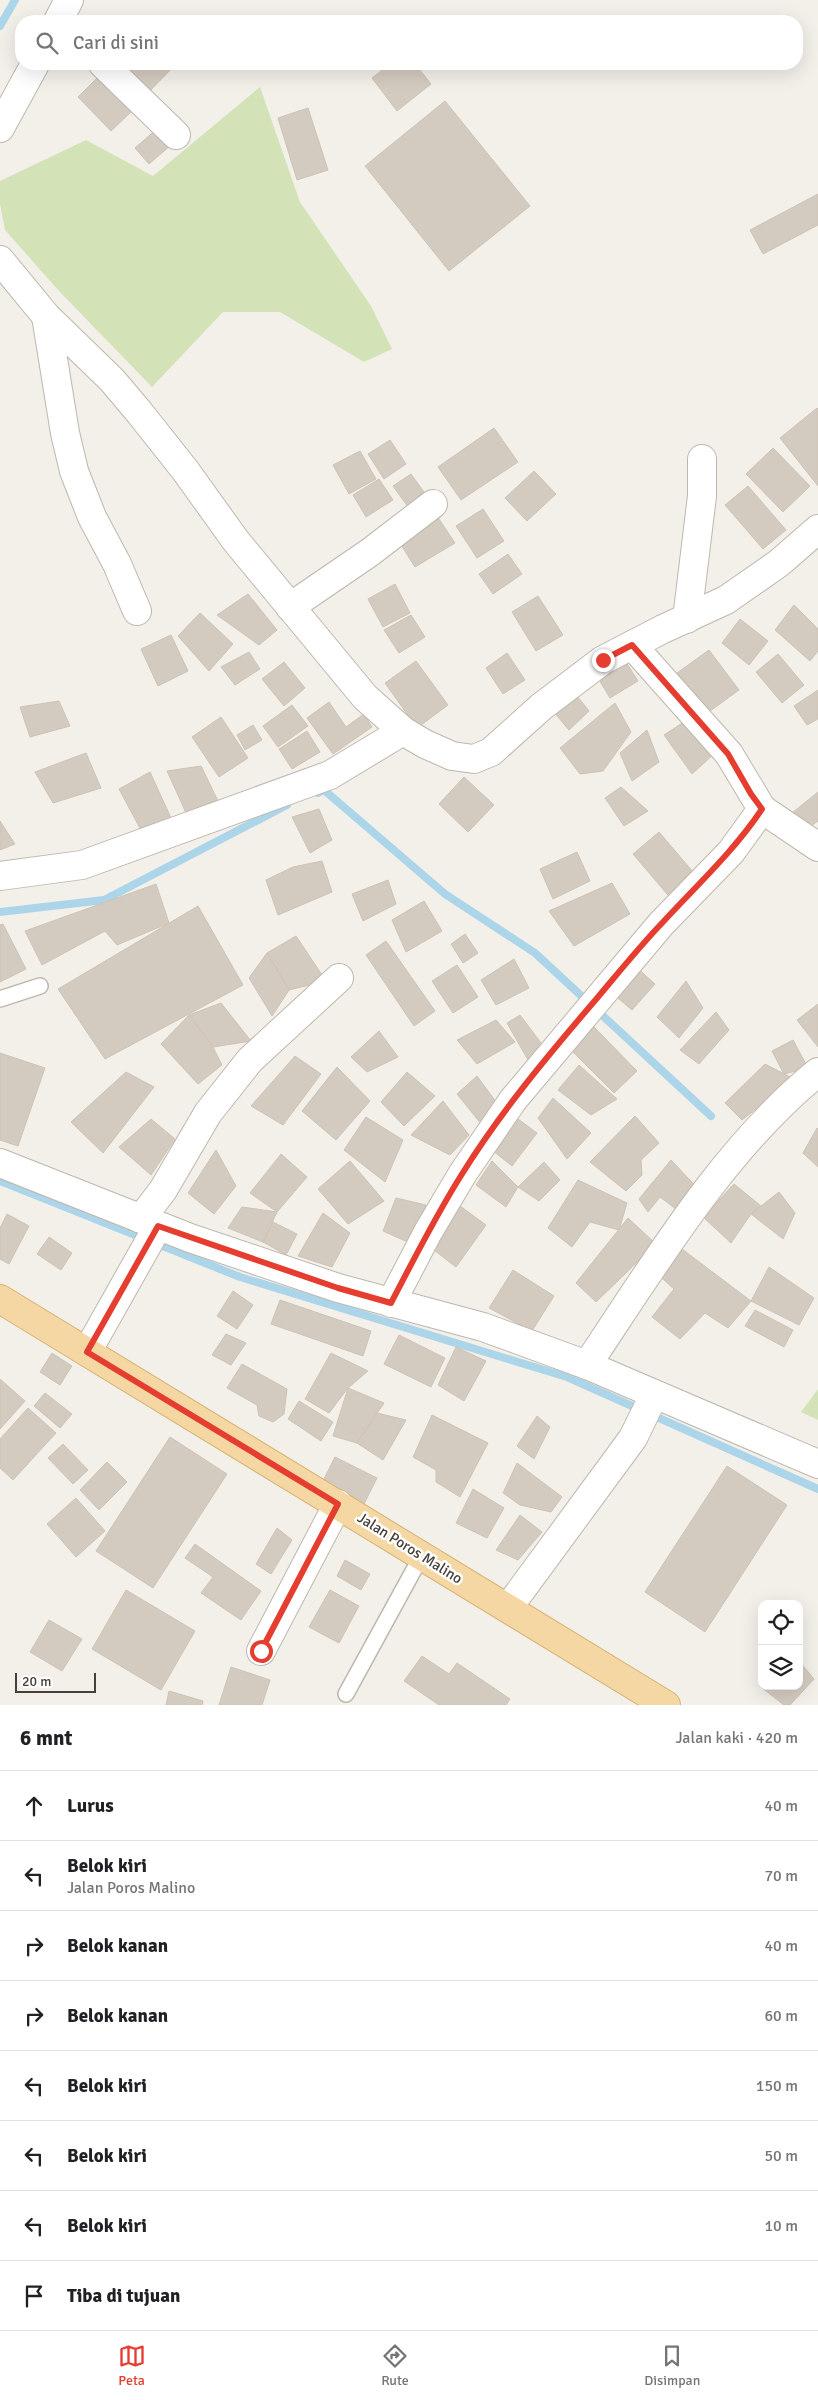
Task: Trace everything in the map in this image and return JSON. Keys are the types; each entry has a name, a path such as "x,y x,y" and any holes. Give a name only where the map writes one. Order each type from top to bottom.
{"main road":[{"name":"Jalan Poros Malino","path":"0,1299 666,1705"}],"street":[{"path":"61,15 69,0"},
{"path":"0,128 32,70"},
{"path":"109,70 176,135"},
{"path":"0,260 46,316 112,380 139,412 185,470 236,542 365,697 402,730 425,744 452,756 474,759 491,752 541,707 603,660 726,600 779,563 818,529"},
{"path":"46,316 65,434 74,470 92,517 117,564 137,612"},
{"path":"687,619 702,496 702,458"},
{"path":"290,607 369,553 433,504"},
{"path":"632,645 728,754 762,809 818,847"},
{"path":"0,876 8,873 82,865 330,774 402,730"},
{"path":"391,1303 428,1232 458,1181 513,1100 661,924 731,852 762,809"},
{"path":"87,1352 150,1222 163,1190 208,1113 250,1060 301,1010 339,978"},
{"path":"587,1365 667,1246 749,1137 795,1091 818,1072"},
{"path":"0,1162 150,1222 338,1288 483,1327 587,1365 651,1401 818,1464"},
{"path":"508,1608 633,1438 651,1401"},
{"path":"261,1651 338,1504"}],"lane":[{"path":"0,999 40,986"},
{"path":"346,1694 422,1555"}],"green space":[{"path":"260,87 300,202 371,306 392,349 364,362 280,312 223,312 152,387 58,290 5,230 0,204 0,181 86,140 153,176"},
{"path":"818,1389 818,1420 801,1412"}],"building":[{"path":"112,70 170,70 142,99"},
{"path":"382,70 420,70 431,84 397,111 372,78"},
{"path":"100,75 133,110 111,131 78,97"},
{"path":"445,101 530,206 449,271 365,166"},
{"path":"308,108 328,170 297,180 278,118"},
{"path":"158,128 171,145 149,164 135,148"},
{"path":"818,194 818,225 763,254 750,230"},
{"path":"818,409 818,486 780,438"},
{"path":"494,428 518,462 461,500 438,467"},
{"path":"390,440 406,464 384,479 368,454"},
{"path":"773,448 810,486 783,512 746,474"},
{"path":"360,451 376,479 349,494 333,465"},
{"path":"534,471 556,494 527,521 505,498"},
{"path":"411,474 429,499 411,511 393,486"},
{"path":"379,479 393,500 366,517 353,495"},
{"path":"748,486 786,530 763,549 725,505"},
{"path":"483,509 504,541 477,558 456,526"},
{"path":"437,516 455,543 415,567 398,540"},
{"path":"508,554 522,574 493,594 479,574"},
{"path":"395,584 410,613 383,627 368,599"},
{"path":"248,594 277,630 259,645 217,615"},
{"path":"538,596 563,635 536,651 512,612"},
{"path":"794,605 818,629 818,651 810,661 775,630"},
{"path":"200,613 233,644 209,671 178,636"},
{"path":"411,615 425,637 399,653 384,630"},
{"path":"740,619 768,641 749,665 722,643"},
{"path":"171,635 188,671 158,686 141,649"},
{"path":"709,650 739,690 706,714 677,673"},
{"path":"249,652 260,669 235,685 221,667"},
{"path":"507,653 525,680 503,694 486,668"},
{"path":"778,654 804,685 782,703 756,672"},
{"path":"622,656 638,681 610,698 595,673"},
{"path":"416,661 448,705 417,728 385,683"},
{"path":"284,662 305,688 284,706 262,679"},
{"path":"818,690 818,719 807,725 794,706"},
{"path":"573,691 589,711 569,730 553,711"},
{"path":"59,701 70,726 30,737 20,707"},
{"path":"329,702 346,727 364,714 372,727 333,754 307,718"},
{"path":"615,703 631,732 603,771 580,774 560,748"},
{"path":"292,705 308,726 278,747 263,726"},
{"path":"693,716 717,751 692,774 664,735"},
{"path":"221,717 248,758 219,777 192,737"},
{"path":"253,725 262,740 245,750 237,735"},
{"path":"647,730 659,762 632,781 620,753"},
{"path":"307,731 320,752 292,769 279,749"},
{"path":"86,753 101,788 53,803 35,772"},
{"path":"201,766 218,801 187,815 167,771"},
{"path":"150,772 171,818 142,832 119,789"},
{"path":"464,777 494,805 468,832 439,804"},
{"path":"621,787 648,811 624,826 605,798"},
{"path":"818,792 818,821 807,829 792,813"},
{"path":"319,809 332,840 310,853 292,817"},
{"path":"0,821 15,844 0,850"},
{"path":"659,832 699,879 673,901 633,854"},
{"path":"577,852 590,881 553,899 540,869"},
{"path":"322,861 332,892 278,915 266,880 293,867"},
{"path":"388,880 396,904 363,921 352,894"},
{"path":"612,883 630,914 574,946 549,911"},
{"path":"156,884 169,923 117,945 105,931 42,965 25,931"},
{"path":"424,901 442,931 406,952 392,920"},
{"path":"198,906 243,985 105,1059 58,989"},
{"path":"3,924 26,969 0,982 0,925"},
{"path":"465,934 478,953 463,963 451,944"},
{"path":"296,936 326,981 289,990 267,953"},
{"path":"386,941 435,1011 414,1026 366,955"},
{"path":"267,953 289,990 272,1016 249,978"},
{"path":"514,959 529,988 496,1005 481,980"},
{"path":"457,965 478,997 453,1013 432,981"},
{"path":"635,966 655,984 632,1010 612,993"},
{"path":"686,981 703,1008 679,1038 657,1017"},
{"path":"221,1003 251,1041 213,1047 189,1015"},
{"path":"818,1004 818,1047 797,1020"},
{"path":"716,1012 729,1030 699,1064 680,1050"},
{"path":"189,1015 213,1047 222,1065 198,1084 161,1044"},
{"path":"520,1015 547,1051 532,1067 507,1023"},
{"path":"496,1020 515,1042 477,1064 457,1040"},
{"path":"593,1026 637,1071 614,1093 570,1049"},
{"path":"379,1031 398,1057 367,1072 351,1057"},
{"path":"793,1040 808,1068 784,1074 772,1051"},
{"path":"0,1053 45,1068 18,1146 0,1140"},
{"path":"295,1056 321,1074 283,1125 251,1106"},
{"path":"765,1064 794,1079 742,1120 725,1103"},
{"path":"579,1065 617,1099 591,1115 558,1090"},
{"path":"337,1067 370,1101 336,1140 302,1111"},
{"path":"126,1072 154,1087 103,1153 71,1122"},
{"path":"407,1072 435,1096 404,1126 381,1102"},
{"path":"477,1076 499,1106 482,1125 457,1094"},
{"path":"553,1098 591,1133 567,1159 538,1118"},
{"path":"443,1101 469,1135 450,1155 411,1135"},
{"path":"514,1116 537,1133 512,1166 492,1150"},
{"path":"635,1116 659,1143 641,1160 642,1175 626,1191 590,1162"},
{"path":"366,1117 403,1140 385,1182 344,1150"},
{"path":"151,1119 175,1139 151,1175 119,1147"},
{"path":"818,1129 818,1167 803,1153"},
{"path":"216,1150 236,1186 214,1214 188,1193"},
{"path":"281,1154 307,1177 277,1212 250,1193"},
{"path":"671,1160 703,1194 681,1213 660,1197 648,1212 639,1199"},
{"path":"350,1161 384,1201 348,1224 318,1189"},
{"path":"492,1161 518,1187 506,1207 476,1185"},
{"path":"544,1162 560,1180 539,1201 518,1187"},
{"path":"578,1180 627,1203 619,1230 590,1222 572,1247 548,1228"},
{"path":"734,1184 761,1206 751,1214 731,1243 703,1217"},
{"path":"779,1192 795,1213 783,1239 751,1214"},
{"path":"396,1198 426,1205 410,1243 383,1231"},
{"path":"456,1203 486,1225 456,1267 430,1247"},
{"path":"242,1207 277,1212 263,1242 228,1228"},
{"path":"323,1213 350,1233 332,1267 298,1256"},
{"path":"7,1214 29,1226 9,1264 0,1259 0,1228"},
{"path":"628,1218 656,1244 596,1302 576,1283"},
{"path":"273,1222 297,1234 286,1255 263,1242"},
{"path":"49,1237 72,1253 61,1270 37,1254"},
{"path":"678,1246 751,1301 728,1328 705,1313 680,1339 652,1317 674,1289 654,1271"},
{"path":"769,1267 814,1298 799,1325 751,1301"},
{"path":"513,1270 554,1296 532,1331 489,1308"},
{"path":"233,1291 253,1305 237,1329 217,1316"},
{"path":"280,1300 371,1331 363,1356 271,1324"},
{"path":"755,1310 793,1330 784,1347 745,1326"},
{"path":"226,1334 246,1343 231,1365 212,1355"},
{"path":"399,1335 445,1358 431,1387 384,1364"},
{"path":"456,1347 486,1361 464,1401 438,1385"},
{"path":"52,1353 72,1366 60,1385 40,1372"},
{"path":"331,1353 368,1371 348,1388 329,1413 305,1399"},
{"path":"242,1364 287,1389 284,1414 273,1422 259,1416 257,1405 227,1388"},
{"path":"0,1379 25,1401 0,1429"},
{"path":"348,1388 384,1403 357,1443 333,1436"},
{"path":"45,1393 72,1414 60,1428 34,1406"},
{"path":"299,1401 333,1422 321,1441 288,1419"},
{"path":"28,1408 56,1433 13,1480 0,1468 0,1439"},
{"path":"377,1413 406,1420 383,1460 357,1443"},
{"path":"432,1415 488,1443 460,1497 436,1482 436,1470 413,1457"},
{"path":"537,1416 550,1427 534,1459 517,1446"},
{"path":"170,1437 227,1474 153,1588 96,1551"},
{"path":"63,1444 88,1470 73,1484 48,1458"},
{"path":"335,1457 377,1478 364,1504 322,1483"},
{"path":"107,1462 127,1482 99,1510 80,1490"},
{"path":"517,1463 562,1497 551,1512 520,1505 503,1493"},
{"path":"727,1466 787,1505 705,1632 645,1592"},
{"path":"473,1489 504,1508 487,1538 456,1523"},
{"path":"76,1498 105,1531 76,1557 47,1524"},
{"path":"520,1515 542,1532 518,1560 496,1550"},
{"path":"277,1528 292,1540 271,1574 256,1564"},
{"path":"195,1544 261,1591 241,1620 201,1593 213,1577 185,1558"},
{"path":"345,1560 370,1574 361,1590 337,1576"},
{"path":"126,1590 195,1631 161,1690 92,1649"},
{"path":"330,1590 359,1606 339,1643 309,1627"},
{"path":"49,1620 82,1639 62,1671 30,1652"},
{"path":"422,1656 449,1674 457,1663 510,1699 506,1705 439,1705 404,1681"},
{"path":"803,1666 814,1679 790,1705 784,1705 765,1690 803,1690"},
{"path":"231,1667 270,1680 262,1705 219,1705"},
{"path":"169,1691 203,1701 202,1705 166,1705"}],"waterway":[{"path":"0,26 15,0"},
{"path":"318,793 324,790 445,894 535,953 711,1116"},
{"path":"0,912 104,900 287,805"},
{"path":"0,1181 240,1277 567,1377 818,1489"}],"route":[{"path":"261,1651 338,1504 87,1352 158,1226 338,1288 391,1303 428,1232 463,1173 513,1100 596,999 661,924 731,852 755,820 762,809 728,754 632,645 603,660"}]}
